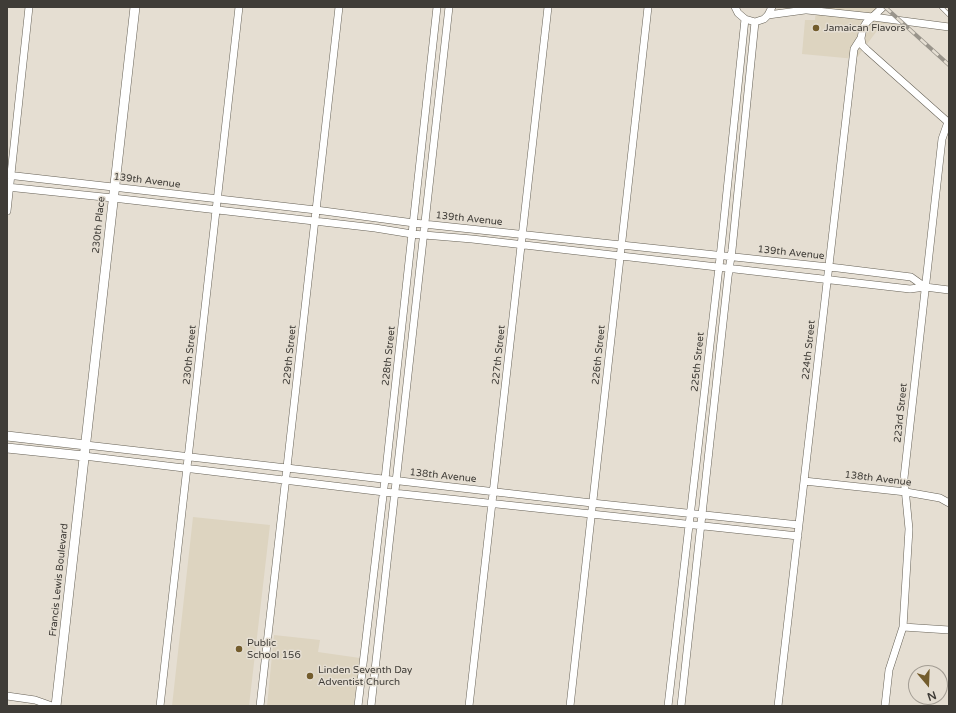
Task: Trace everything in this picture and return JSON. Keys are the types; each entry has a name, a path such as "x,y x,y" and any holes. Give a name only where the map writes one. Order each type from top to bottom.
{"street":[{"path":"7,212 9,175 29,7"},
{"name":"230th Place","path":"86,445 134,7"},
{"name":"230th Street","path":"160,706 239,7"},
{"name":"229th Street","path":"260,706 338,7"},
{"name":"228th Street","path":"358,706 384,492 437,7"},
{"name":"228th Street","path":"371,706 396,493 424,224 449,7"},
{"name":"227th Street","path":"469,706 548,7"},
{"name":"226th Street","path":"570,706 648,7"},
{"path":"736,7 738,13 745,20 755,22 768,15 807,10"},
{"path":"768,15 772,7"},
{"path":"798,7 807,10 949,27"},
{"name":"224th Street","path":"778,706 854,49 861,38 866,23 883,7"},
{"name":"225th Street","path":"668,706 719,267 745,20"},
{"path":"681,706 702,526 755,22"},
{"path":"861,38 862,45 866,50 948,122"},
{"name":"223rd Street","path":"885,706 888,670 903,627 909,529 904,478 942,139 948,122"},
{"name":"139th Avenue","path":"9,175 316,210 414,223 911,277 925,287"},
{"name":"139th Avenue","path":"8,187 827,280 910,289 925,287 949,290"},
{"path":"7,436 86,445"},
{"name":"Francis Lewis Boulevard","path":"56,706 86,445"},
{"name":"138th Avenue","path":"86,445 592,503 799,525"},
{"path":"7,448 286,479 384,492 492,502 798,536"},
{"name":"138th Avenue","path":"804,481 906,492 940,498 949,503"},
{"path":"374,573 386,576"},
{"path":"903,627 949,630"},
{"path":"364,656 377,658"},
{"path":"7,696 35,700 52,706"}],"lane":[{"path":"941,7 949,15"}],"shaded area":[{"path":"816,7 873,7 901,26 882,24 856,59 802,54 805,20 815,20"},
{"path":"193,517 270,525 249,706 172,706"},
{"path":"274,635 320,640 318,652 360,658 354,706 267,706"}],"railway":[{"path":"885,7 949,65"}],"place":[{"name":"Jamaican Flavors","path":"816,28"},
{"name":"Public School 156","path":"239,649"},
{"name":"Linden Seventh Day Adventist Church","path":"310,676"}]}
